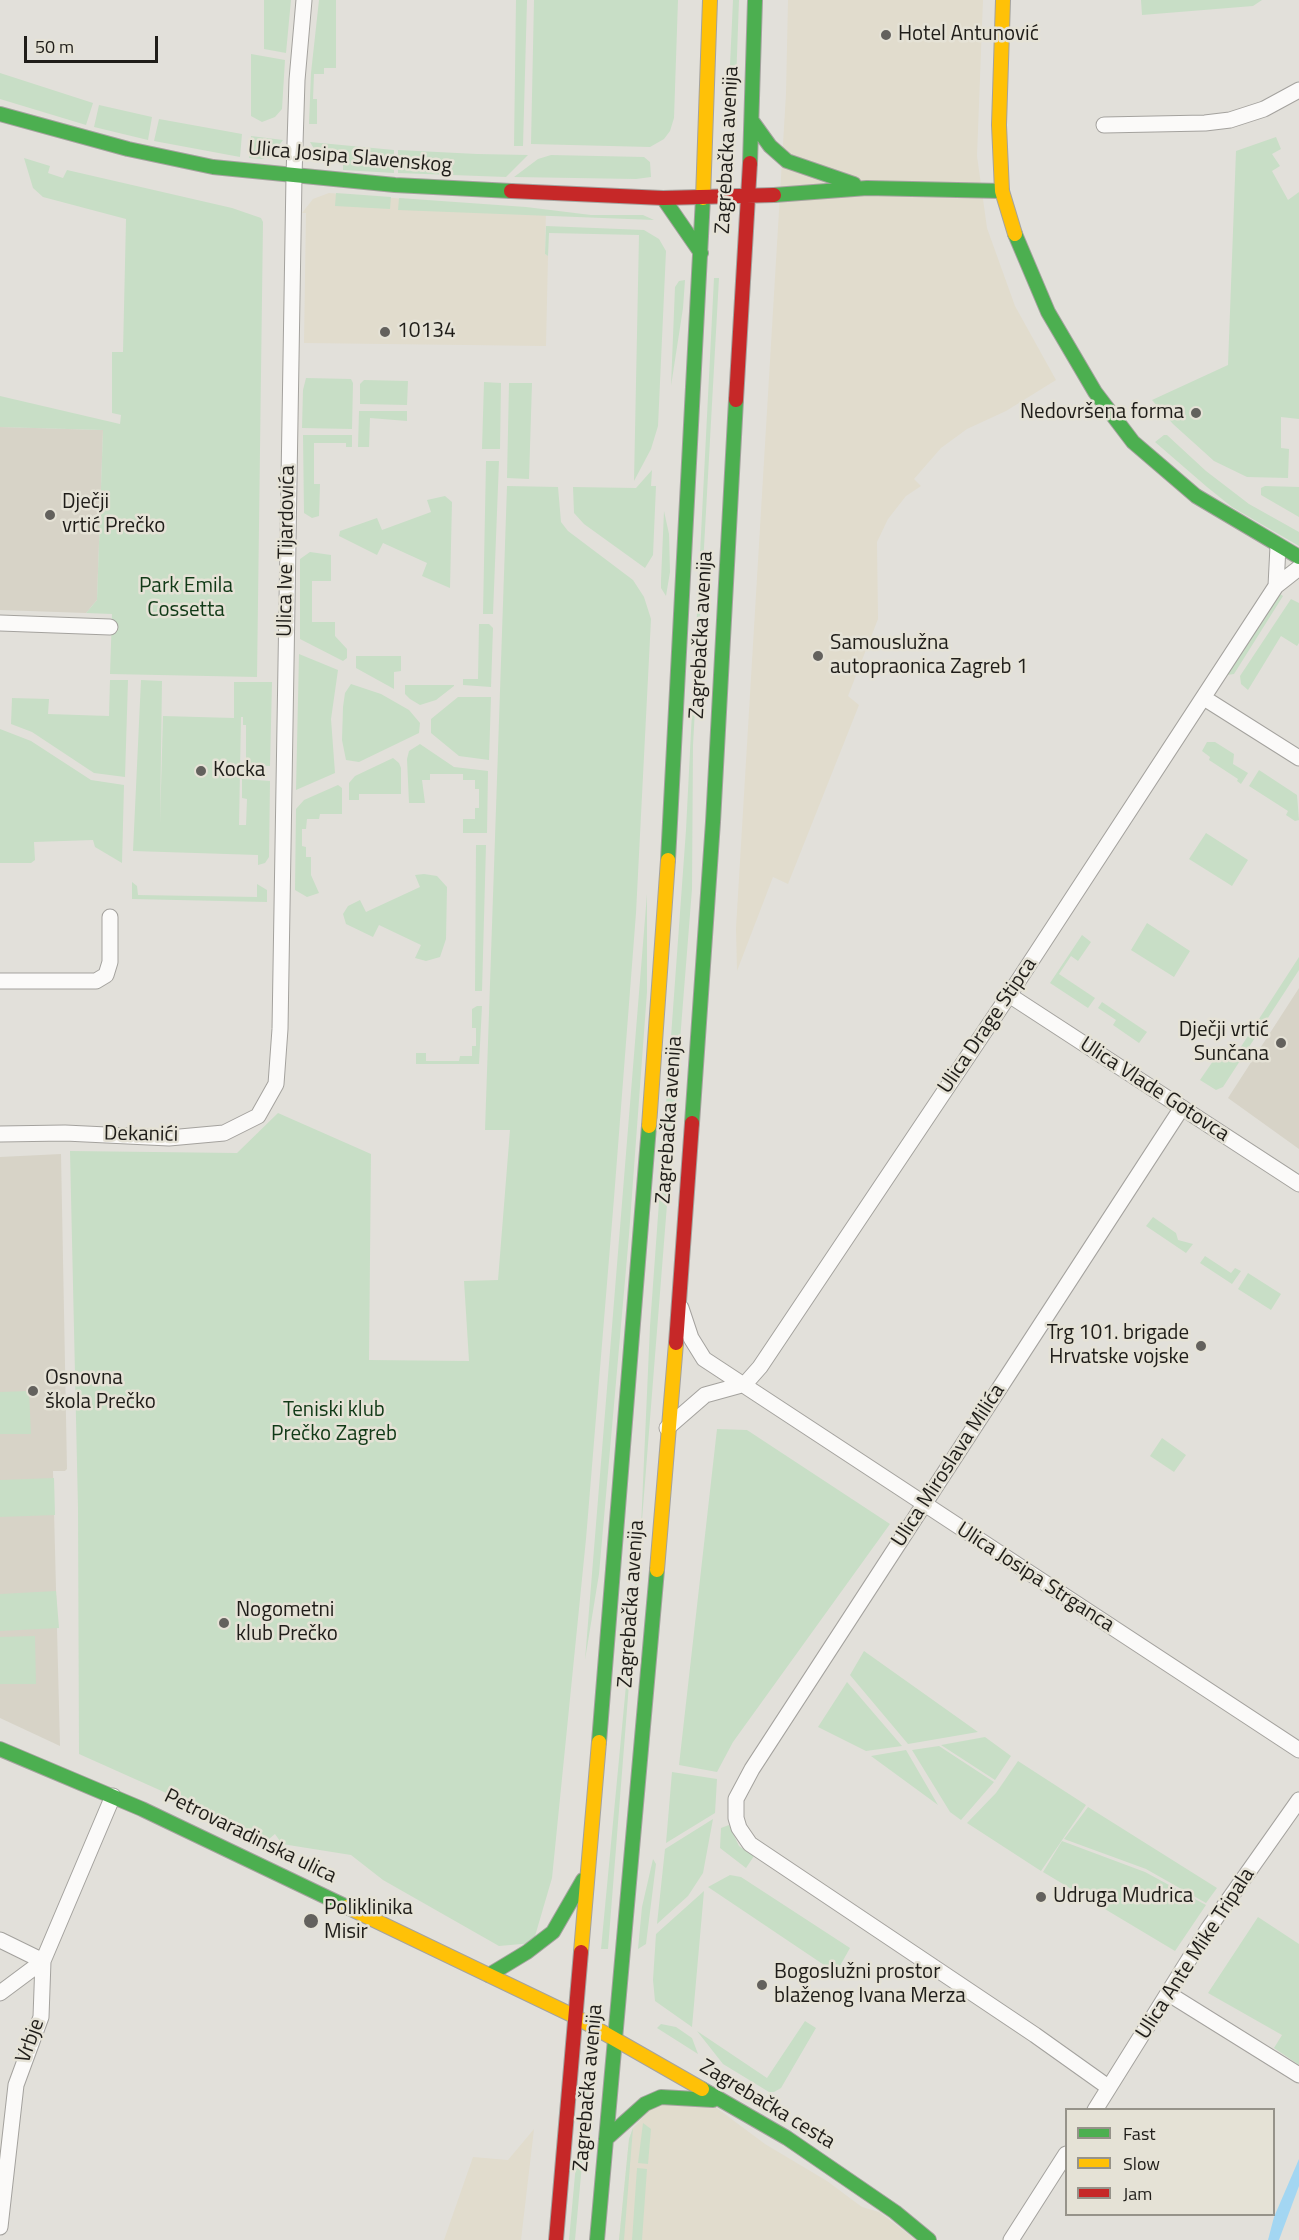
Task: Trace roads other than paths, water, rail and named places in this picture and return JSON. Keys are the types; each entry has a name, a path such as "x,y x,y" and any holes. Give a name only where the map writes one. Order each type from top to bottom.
{"main road":[{"name":"Zagrebačka avenija","path":"556,2240 589,1869 665,922 701,253 710,0"},
{"name":"Zagrebačka avenija","path":"597,2240 639,1783 679,1302 713,822 752,122 755,0"},
{"path":"1003,0 999,125 1002,191 1018,243 1048,312 1095,392 1133,442 1196,496 1299,557"},
{"name":"Ulica Josipa Slavenskog","path":"2,113 170,159 294,177 431,188 663,198 748,196 867,188"},
{"path":"752,122 770,146 786,160 867,188 1002,191"},
{"path":"663,198 701,253"},
{"name":"Petrovaradinska ulica","path":"0,1749 113,1796 576,2017"},
{"path":"489,1975 554,1932 589,1869"},
{"name":"Zagrebačka cesta","path":"576,2017 787,2138 895,2212 929,2240"},
{"path":"606,2139 645,2104 661,2097 725,2101"}],"street":[{"name":"Ulica Ive Tijardovića","path":"269,1100 278,1073 280,1029 294,177 297,80 304,0"},
{"path":"1104,125 1205,123 1230,120 1264,109 1299,90"},
{"name":"Ulica Drage Stipca","path":"1276,586 1278,546"},
{"name":"Ulica Drage Stipca","path":"745,1384 760,1367 1009,995 1276,586 1299,568"},
{"path":"0,623 110,627"},
{"path":"1204,698 1299,758"},
{"path":"0,981 96,981 106,975 110,962 110,917"},
{"name":"Ulica Vlade Gotovca","path":"1009,995 1299,1185"},
{"name":"Dekanići","path":"0,1134 65,1133 169,1138 216,1134 231,1131 254,1120 269,1100"},
{"name":"Ulica Miroslava Milića","path":"1108,2087 1035,2035 756,1848 739,1828 736,1818 738,1792 1181,1109"},
{"name":"Ulica Josipa Strganca","path":"679,1302 691,1338 704,1359 745,1384 773,1407 1299,1750"},
{"path":"667,1428 705,1395 745,1384"},
{"name":"Vrbje","path":"0,2227 16,2085 41,2017 43,1961 113,1796"},
{"name":"Ulica Ante Mike Tripala","path":"1096,2108 1208,1929 1299,1800"},
{"path":"0,1940 43,1961 0,1993"},
{"path":"1169,1994 1299,2075"},
{"path":"1011,2240 1065,2156"}],"water":[{"path":"1299,2159 1299,2186 1279,2240 1268,2240 1275,2215"}],"place":[{"name":"Hotel Antunović","path":"886,35"},
{"name":"10134","path":"385,332"},
{"name":"Nedovršena forma","path":"1196,413"},
{"name":"Dječji vrtić Prečko","path":"50,515"},
{"name":"Samouslužna autopraonica Zagreb 1","path":"818,656"},
{"name":"Kocka","path":"201,771"},
{"name":"Dječji vrtić Sunčana","path":"1281,1043"},
{"name":"Trg 101. brigade Hrvatske vojske","path":"1201,1346"},
{"name":"Osnovna škola Prečko","path":"33,1391"},
{"name":"Nogometni klub Prečko","path":"224,1623"},
{"name":"Udruga Mudrica","path":"1041,1897"},
{"name":"Poliklinika Misir","path":"311,1921"},
{"name":"Bogoslužni prostor blaženog Ivana Merza","path":"762,1985"}],"park label":[{"name":"Park Emila Cossetta","path":"186,599"},
{"name":"Teniski klub Prečko Zagreb","path":"334,1423"}]}
